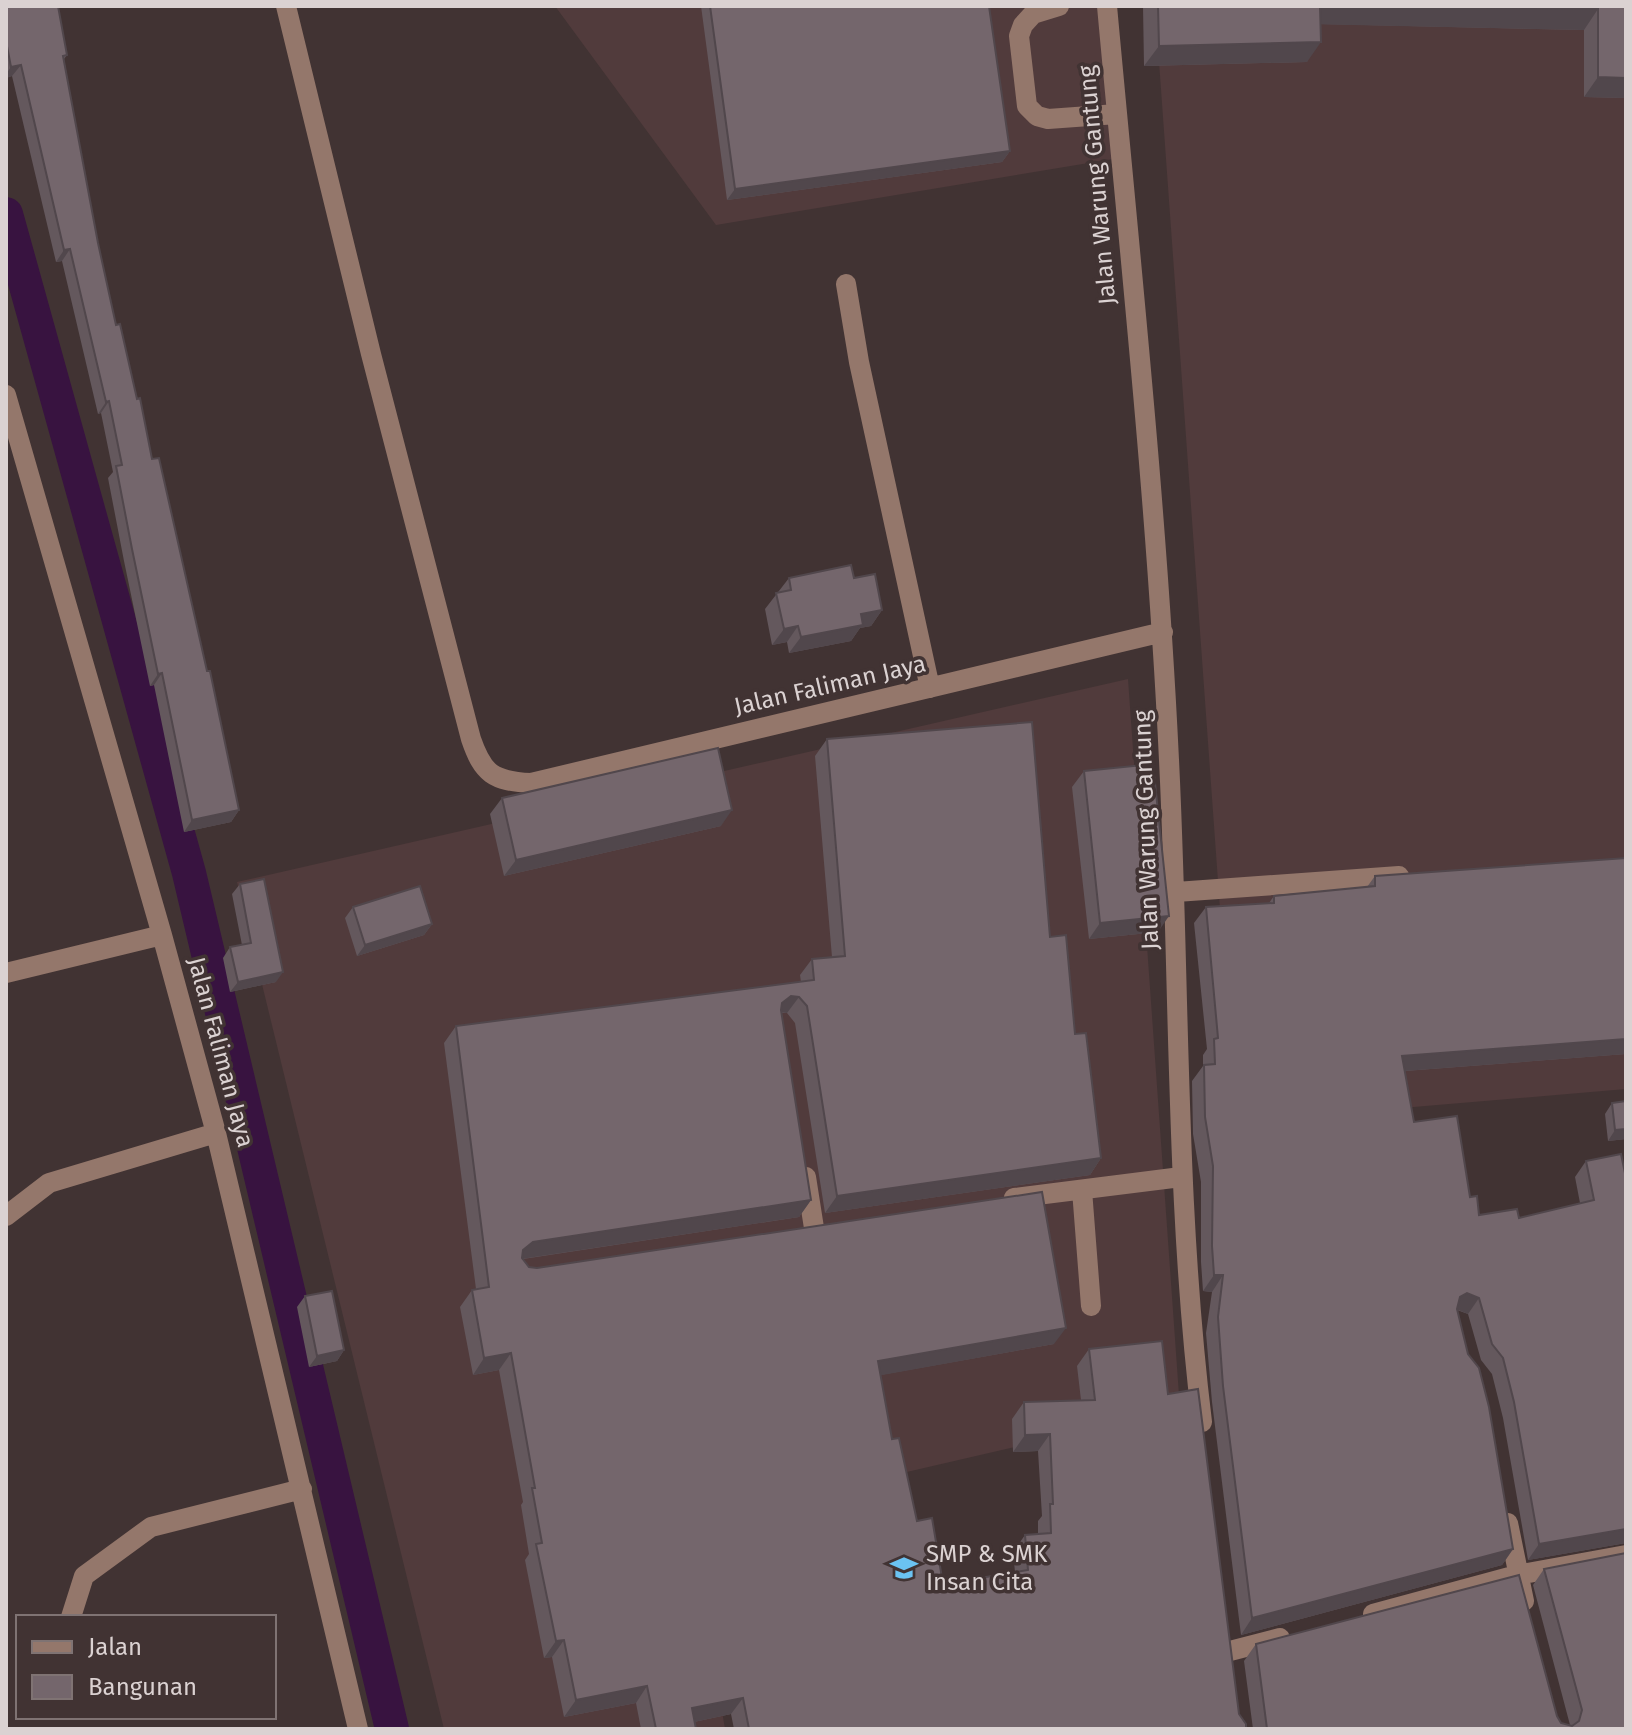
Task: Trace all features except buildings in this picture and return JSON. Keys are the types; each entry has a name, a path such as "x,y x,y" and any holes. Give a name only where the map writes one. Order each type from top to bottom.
{"street":[{"name":"Jalan Faliman Jaya","path":"286,6 371,354 471,739 478,762 487,773 509,782 531,783 1163,632"},
{"path":"1059,6 1033,14 1023,25 1019,36 1027,106 1037,116 1048,119 1117,114"},
{"name":"Jalan Warung Gantung","path":"1107,6 1163,632 1176,892 1181,1177 1203,1434"},
{"path":"846,284 859,362 930,688"},
{"name":"Jalan Faliman Jaya","path":"6,395 216,1133 358,1729"},
{"path":"1176,892 1424,874"},
{"path":"6,973 162,935"},
{"path":"6,1216 49,1183 216,1133"},
{"path":"802,1150 814,1228"},
{"path":"994,1201 1181,1177"},
{"path":"1082,1190 1091,1306"},
{"path":"72,1615 84,1576 151,1527 302,1489"},
{"path":"1504,1497 1517,1575 1530,1621"},
{"path":"1353,1619 1517,1575 1626,1555"},
{"path":"1230,1651 1296,1634"}],"shaded area":[{"path":"555,6 1113,6 1119,158 716,225"},
{"path":"1155,6 1626,6 1626,1089 1378,1110 1220,909"},
{"path":"1128,679 1180,1409 690,1522 725,1729 444,1729 237,882"}],"waterway":[{"path":"6,214 189,873 392,1729"}],"place":[{"name":"SMP & SMK Insan Cita","path":"904,1568"}]}
